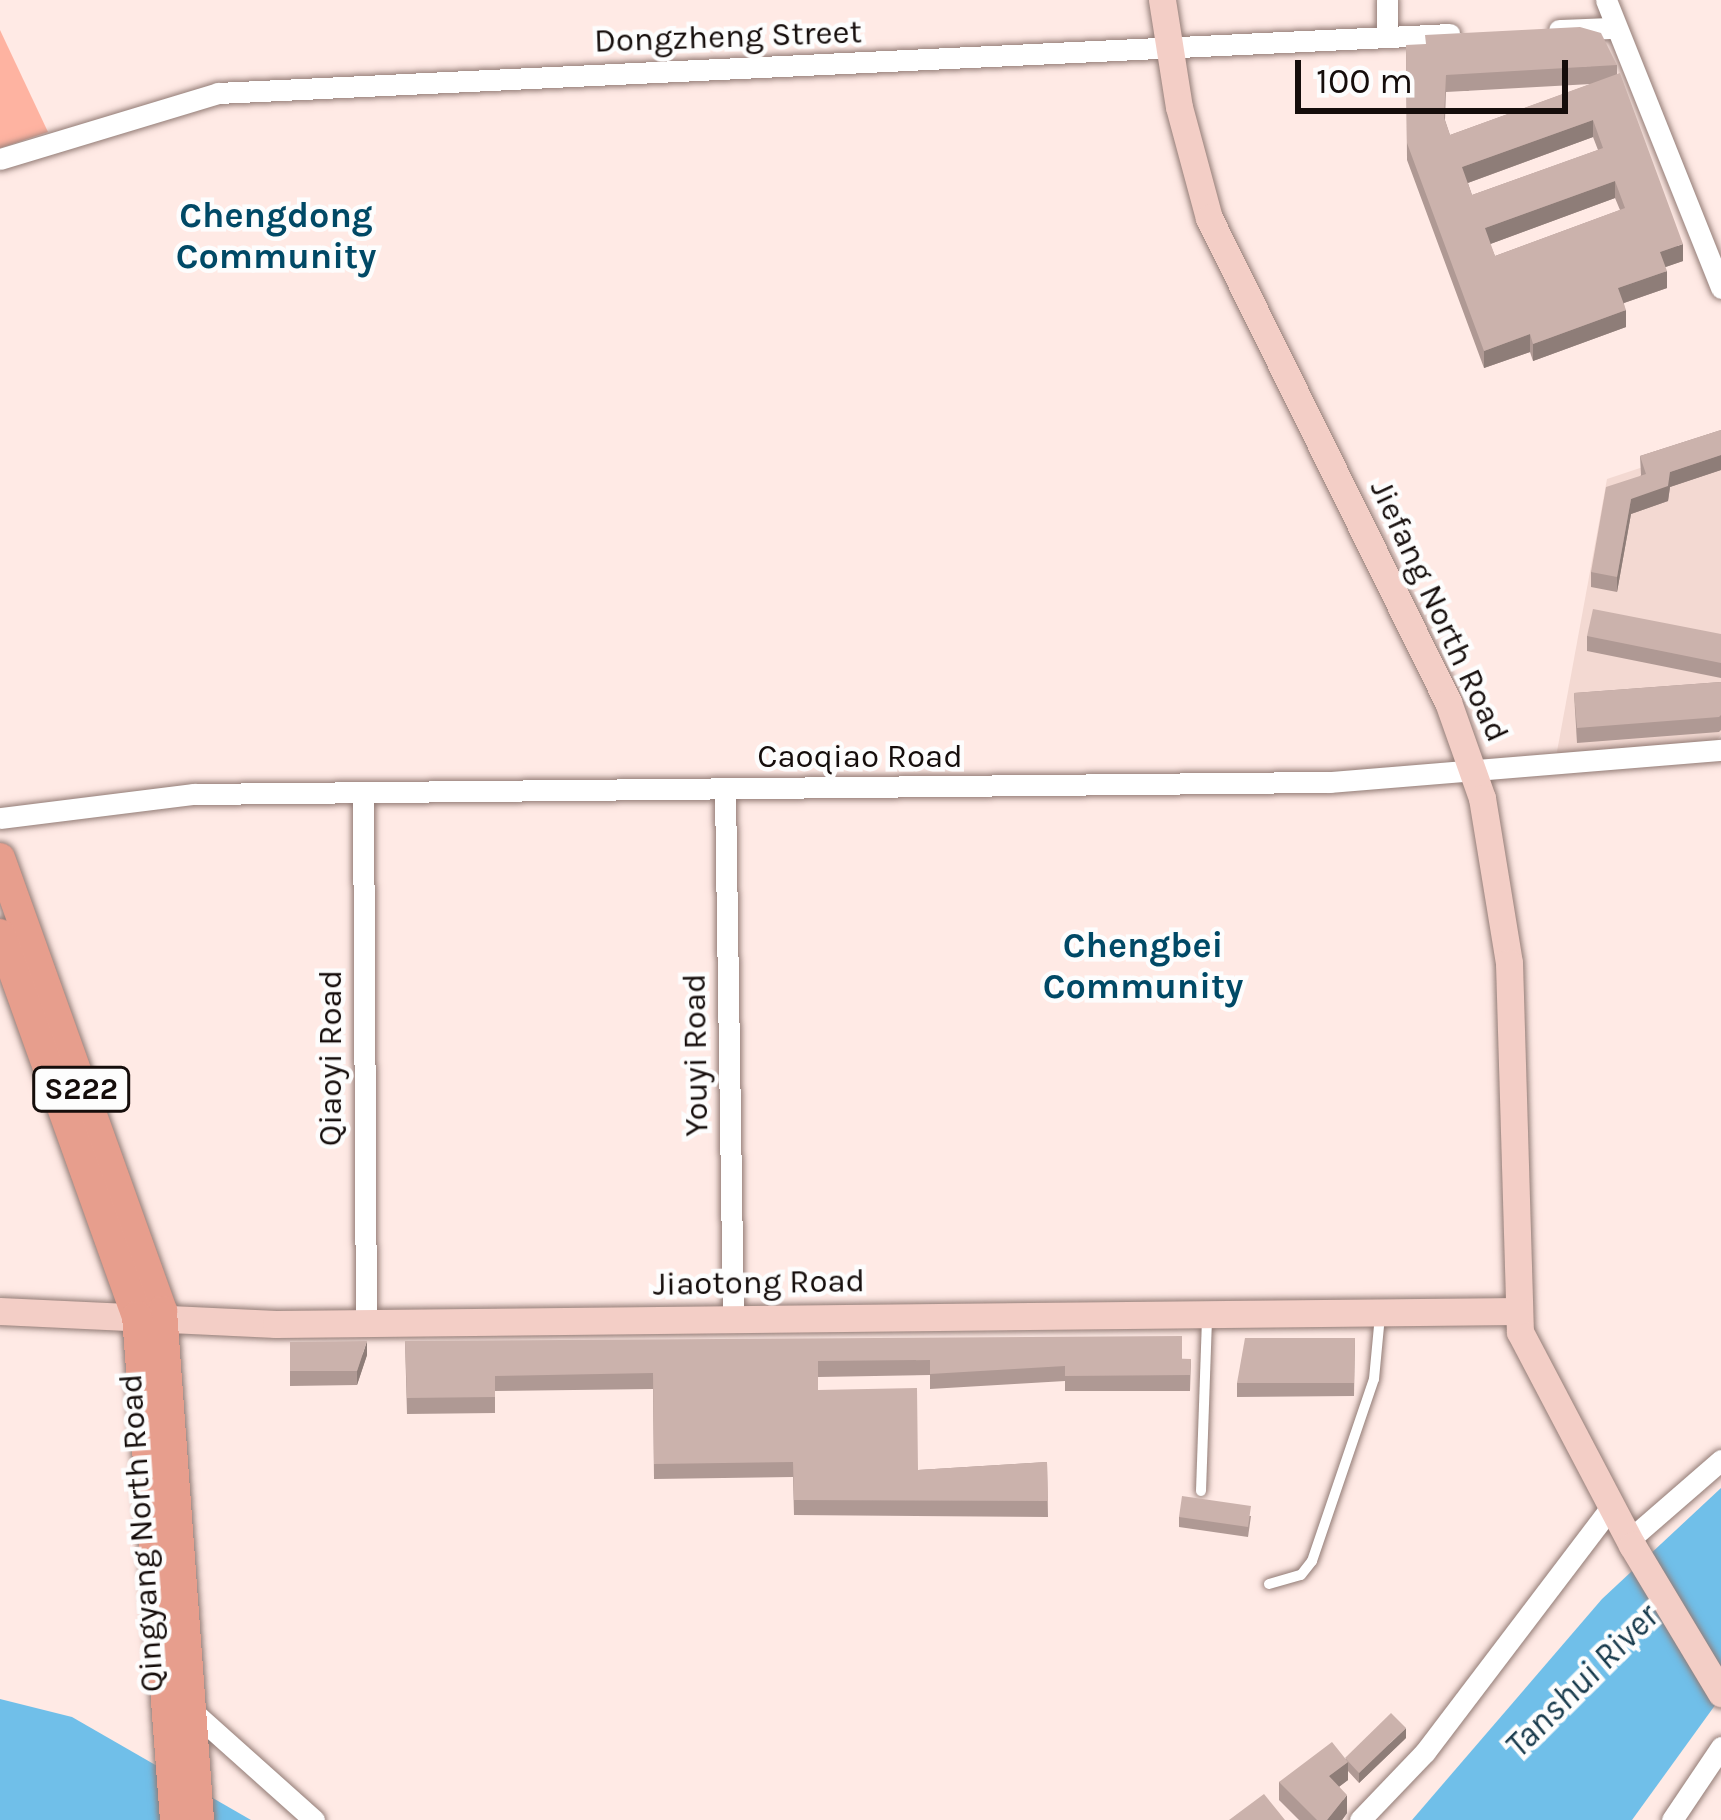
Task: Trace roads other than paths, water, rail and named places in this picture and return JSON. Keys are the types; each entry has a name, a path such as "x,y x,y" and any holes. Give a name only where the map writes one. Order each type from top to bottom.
{"main road":[{"name":"S222","path":"0,858 146,1317"},
{"name":"S222","path":"0,934 146,1317"},
{"name":"Qingyang North Road","path":"146,1317 180,1716 194,1743 200,1820"},
{"name":"S222","path":"175,1820 180,1716"}],"street":[{"name":"Jiefang North Road","path":"1162,0 1168,51 1209,218 1448,702 1474,772 1509,963 1519,1311 1539,1375 1630,1542 1721,1693"},
{"path":"1387,0 1387,36"},
{"path":"1606,0 1612,28 1721,288"},
{"path":"1522,31 1612,28"},
{"name":"Dongzheng Street","path":"0,159 218,93 1477,33"},
{"name":"Caoqiao Road","path":"0,818 194,794 1308,783 1721,750"},
{"name":"Youyi Road","path":"725,790 733,1319"},
{"name":"Qiaoyi Road","path":"363,793 366,1323"},
{"name":"Jiaotong Road","path":"0,1311 366,1323 1519,1311"},
{"path":"1630,1542 1721,1460"},
{"path":"1360,1820 1425,1752 1611,1507"},
{"path":"180,1716 314,1820"},
{"path":"1672,1820 1721,1747"}],"lane":[{"path":"1268,1583 1301,1575 1312,1561 1374,1378 1380,1312"},
{"path":"1201,1492 1207,1314"}],"water":[{"name":"Tanshui River","path":"1721,1488 1721,1697 1632,1820 1412,1820 1602,1599"},
{"path":"0,1699 72,1717 251,1820 0,1820"}],"district":[{"name":"Chengdong Community","path":"276,236"},
{"name":"Chengbei Community","path":"1143,966"}]}
